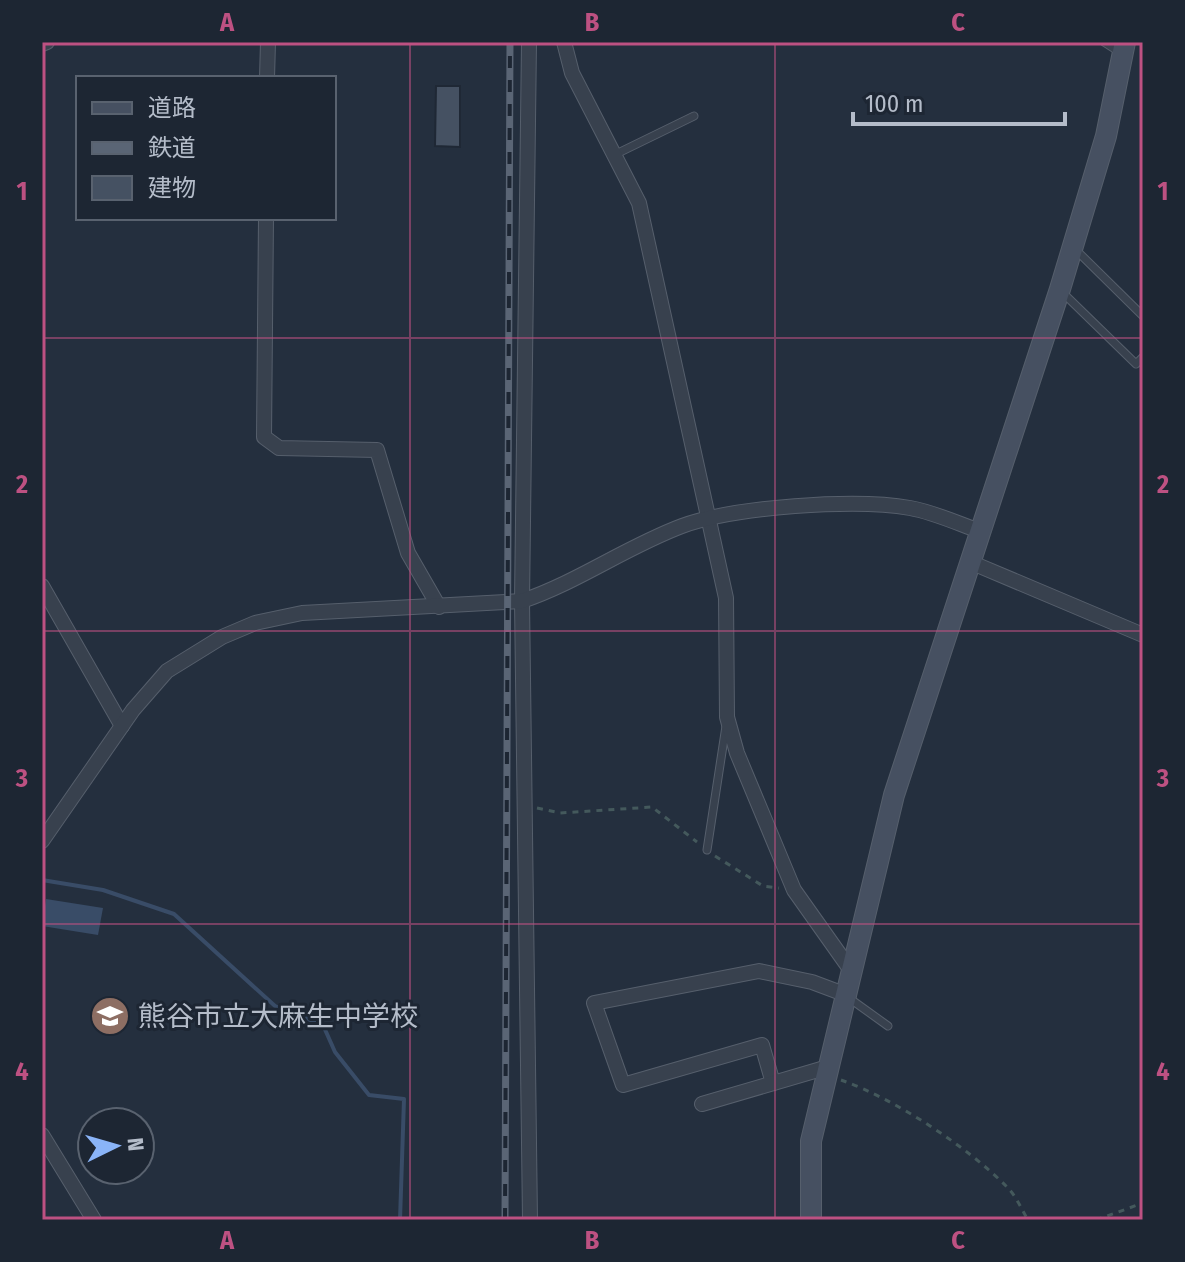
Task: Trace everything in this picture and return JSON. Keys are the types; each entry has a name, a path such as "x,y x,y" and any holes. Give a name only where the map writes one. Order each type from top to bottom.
{"street":[{"path":"267,76 268,42"},
{"path":"529,42 522,601 530,1220"},
{"path":"564,42 572,73 639,203 726,598 727,717 747,779 794,890 850,969"},
{"path":"811,1220 811,1141 894,795 1060,289 1106,136 1124,48"},
{"path":"266,220 264,437 279,448 377,450 408,553 439,607"},
{"path":"42,841 122,726 167,671 222,637 255,623 302,613 522,601 555,590 649,540 709,517 866,503 912,508 979,531"},
{"path":"970,562 1143,635"},
{"path":"42,586 122,726"},
{"path":"773,1083 762,1045 623,1085 594,1003 759,971 812,982 844,994"},
{"path":"702,1104 827,1071"},
{"path":"42,1135 94,1220"}],"lane":[{"path":"1104,42 1124,48"},
{"path":"614,155 694,116"},
{"path":"1072,247 1143,316"},
{"path":"1060,289 1136,364 1143,357"},
{"path":"707,850 727,717"},
{"path":"844,994 888,1026"}],"path":[{"path":"526,806 560,813 652,807 707,850 763,886 794,890"},
{"path":"827,1071 911,1114 1010,1189 1028,1220"},
{"path":"1096,1220 1143,1203"}],"water":[{"path":"46,899 103,908 98,935 42,926"}],"building":[{"path":"436,86 460,86 460,147 435,146"}],"waterway":[{"path":"42,880 103,890 174,914 275,1006 323,1025 335,1052 369,1095 404,1099 400,1220"}],"railway":[{"path":"505,1220 510,42"}],"place":[{"name":"熊谷市立大麻生中学校","path":"110,1016"}]}
